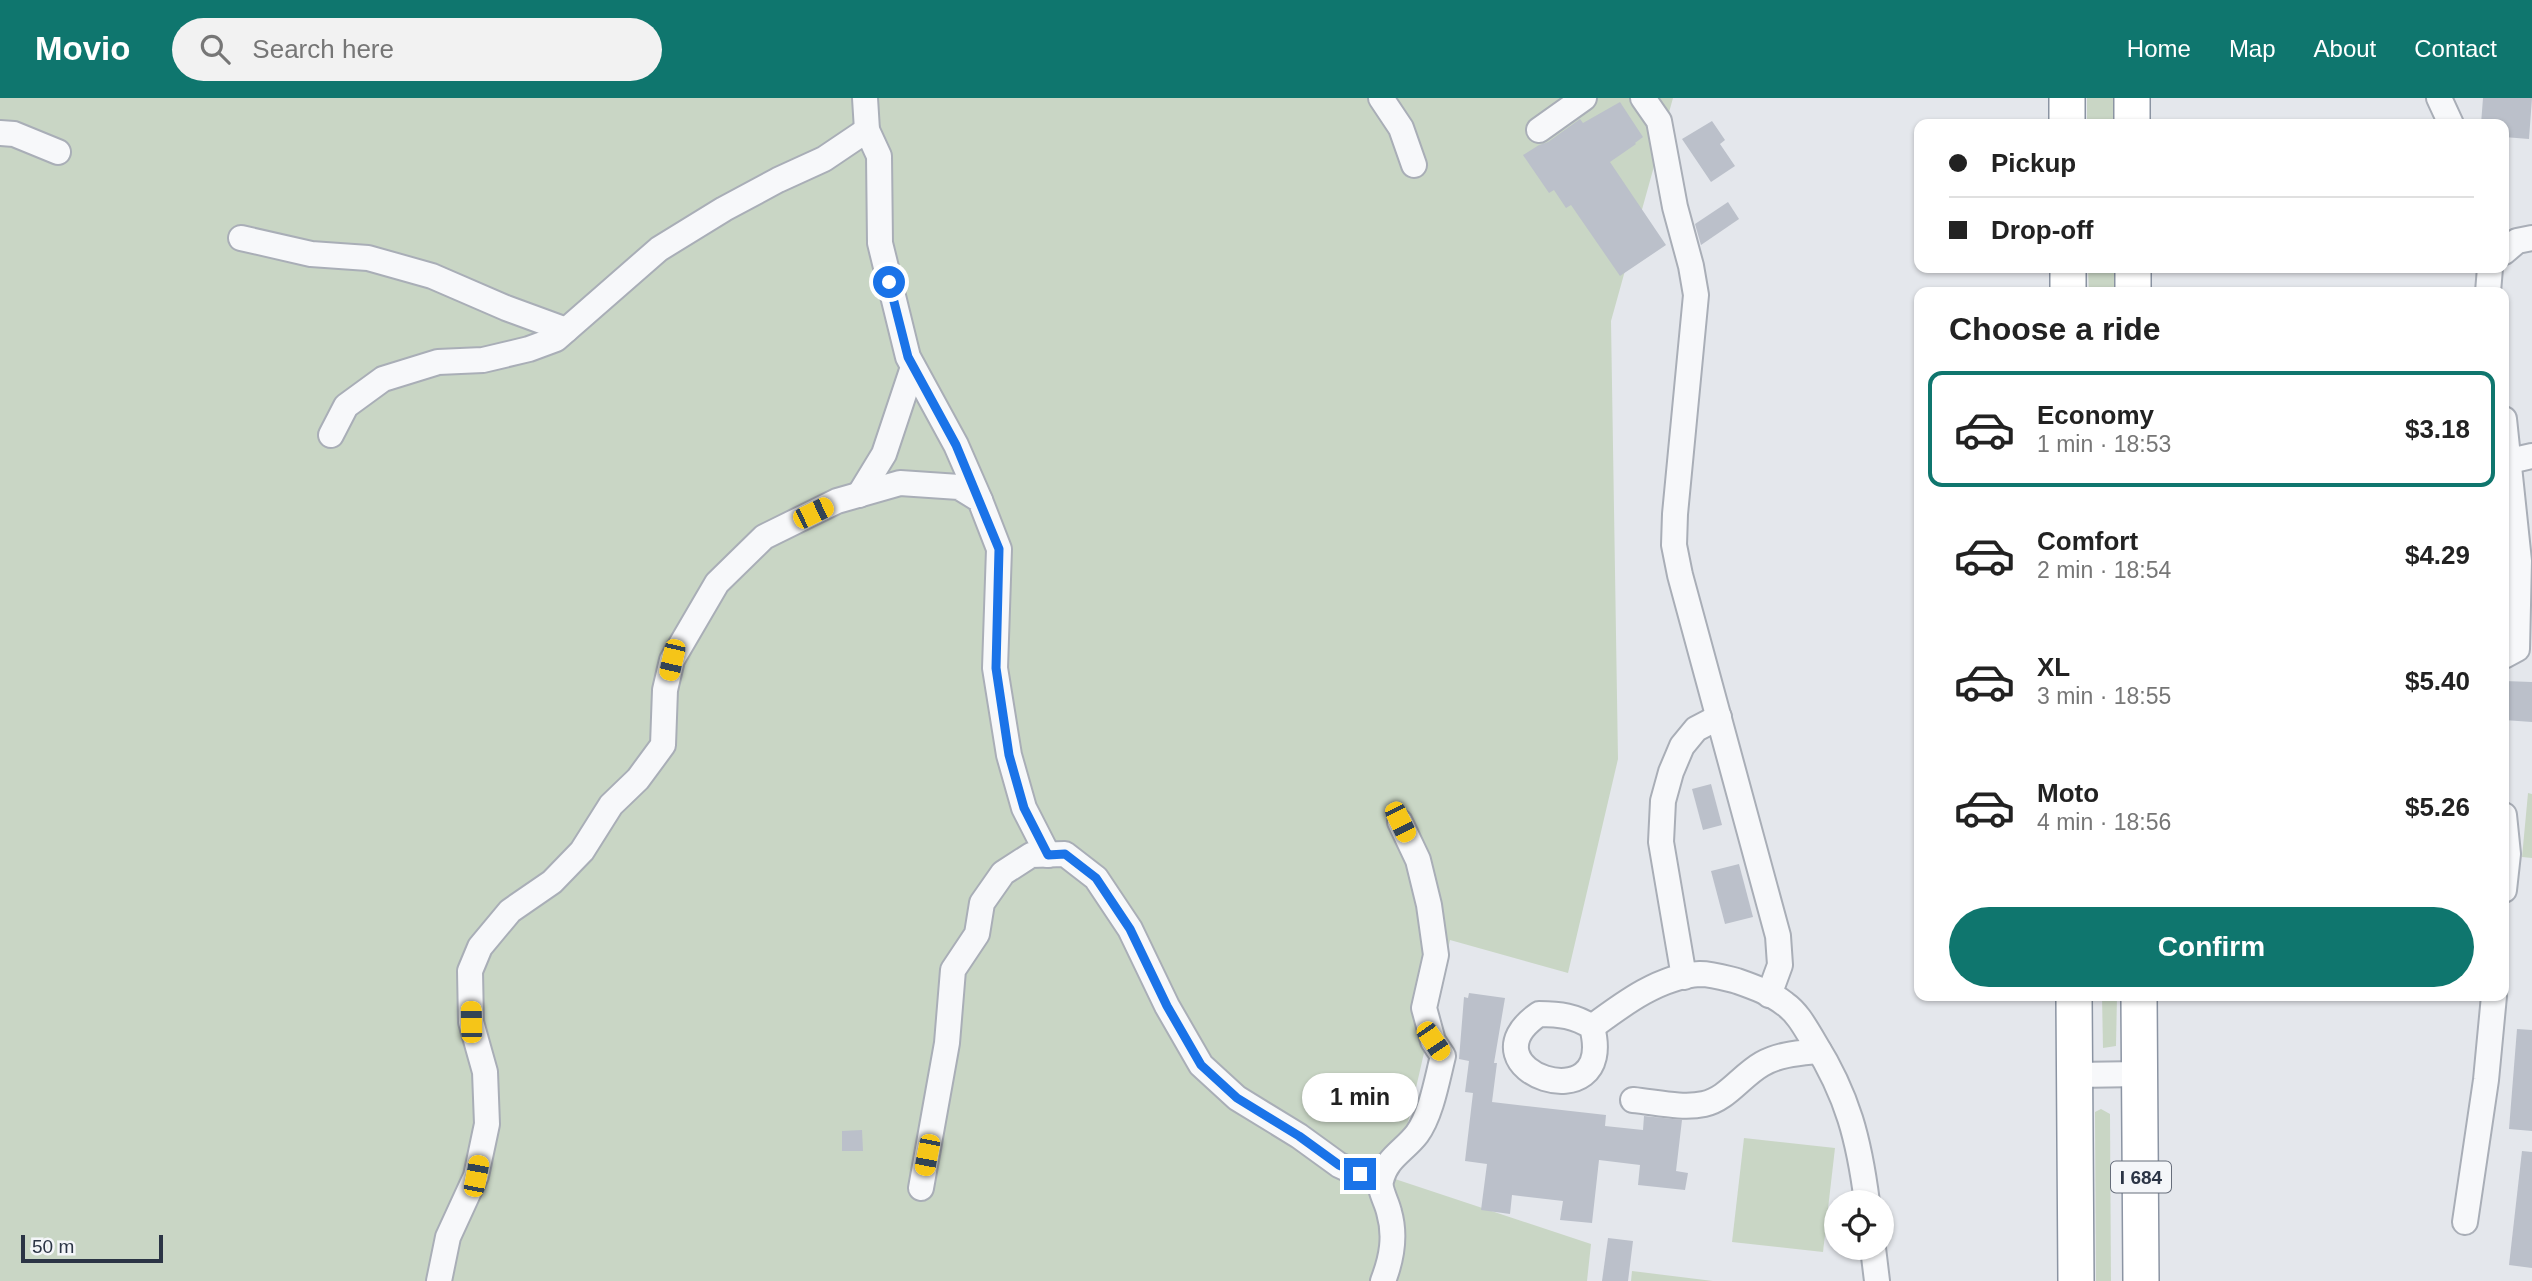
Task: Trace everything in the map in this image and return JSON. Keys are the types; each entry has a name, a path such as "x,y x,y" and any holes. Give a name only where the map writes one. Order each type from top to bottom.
{"highway":[{"path":"2067,98 2067,119"},
{"path":"2132,98 2132,119"},
{"path":"2074,1001 2076,1281"},
{"name":"I 684","path":"2139,1001 2141,1281"}],"lane":[{"path":"865,98 867,130 878,156 880,243 908,357 956,445 999,549 996,668 1009,755 1024,808 1048,855"},
{"path":"1381,98 1401,128 1414,165"},
{"path":"1539,130 1584,98"},
{"path":"1643,98 1658,121 1696,295 1674,545 1778,936 1780,965 1769,995"},
{"path":"2439,98 2449,119"},
{"path":"331,435 346,406 383,379 438,362 483,360 529,349 556,339 659,249 735,204 824,159 867,130"},
{"path":"0,133 14,134 58,152"},
{"path":"241,238 311,254 368,258 432,276 566,330"},
{"path":"2509,248 2517,241 2532,238"},
{"path":"859,495 884,454 913,367"},
{"path":"2509,431 2521,459 2523,519 2517,649 2509,653"},
{"path":"439,1281 448,1237 476,1176 486,1124 485,1072 471,1022 470,971 480,947 510,911 552,882 582,850 611,804 638,779 663,745 665,690 672,660 717,583 764,537 837,500 900,484 960,487 980,500"},
{"path":"1684,977 1661,842 1663,801 1682,746 1696,729 1719,717"},
{"path":"1383,1281 1389,1265 1394,1234 1380,1184 1388,1162 1418,1133 1434,1095 1443,1056 1433,1041 1424,1008 1436,955 1429,905 1418,860 1400,822"},
{"path":"921,1188 947,1043 953,970 977,934 982,902 1003,873 1031,855 1065,854 1096,878 1130,929 1167,1006 1201,1065 1237,1098 1299,1136 1339,1165 1380,1184"},
{"path":"1592,1027 1651,988 1684,977 1717,975 1756,987 1795,1013 1843,1094 1853,1124 1865,1190"},
{"path":"2465,1222 2486,1080 2494,1001"},
{"path":"1633,1100 1703,1104 1722,1097 1763,1063 1780,1056 1819,1051"},
{"path":"2075,1075 2141,1074"},
{"path":"1874,1260 1877,1281"}],"green space":[{"path":"0,98 1673,98 1611,321 1618,759 1568,973 1450,940 1395,1179 1591,1244 1587,1281 0,1281"},
{"path":"2087,98 2113,98 2113,119 2087,119"},
{"path":"2088,273 2114,273 2114,287 2089,287"},
{"path":"2528,793 2532,794 2532,858 2522,857"},
{"path":"2102,1001 2117,1001 2116,1046 2103,1048"},
{"path":"2101,1109 2110,1114 2111,1281 2096,1281 2095,1112"},
{"path":"1744,1138 1835,1148 1830,1190 1824,1190 1823,1252 1732,1242"},
{"path":"1632,1271 1713,1281 1631,1281"}],"building":[{"path":"2483,98 2532,98 2529,139 2509,137 2509,119 2481,119"},
{"path":"1620,102 1643,137 1610,162 1666,245 1620,276 1571,205 1566,208 1554,190 1549,193 1523,155 1548,142 1580,119 1583,123"},
{"path":"1712,121 1725,140 1720,144 1735,166 1711,182 1682,139"},
{"path":"1728,202 1739,219 1701,245 1695,224"},
{"path":"2509,681 2532,682 2532,722 2509,720"},
{"path":"1711,784 1722,825 1703,830 1692,789"},
{"path":"1739,864 1753,917 1725,924 1711,871"},
{"path":"1469,993 1505,998 1494,1063 1497,1063 1492,1102 1606,1115 1605,1126 1643,1130 1644,1116 1682,1120 1676,1171 1688,1173 1685,1190 1638,1185 1640,1165 1599,1160 1592,1223 1560,1220 1563,1201 1512,1195 1510,1214 1481,1210 1487,1164 1465,1161 1473,1093 1465,1092 1469,1061 1459,1059 1464,997 1468,998"},
{"path":"2517,1029 2532,1030 2532,1131 2509,1129"},
{"path":"862,1130 863,1151 842,1151 842,1131"},
{"path":"2522,1151 2532,1152 2532,1268 2509,1265"},
{"path":"1608,1238 1633,1241 1628,1281 1602,1281"}],"route":[{"path":"889,282 908,357 956,445 999,549 996,668 1009,755 1024,808 1048,855 1065,854 1096,878 1130,929 1167,1006 1201,1065 1237,1098 1299,1136 1339,1165 1360,1174"}]}
